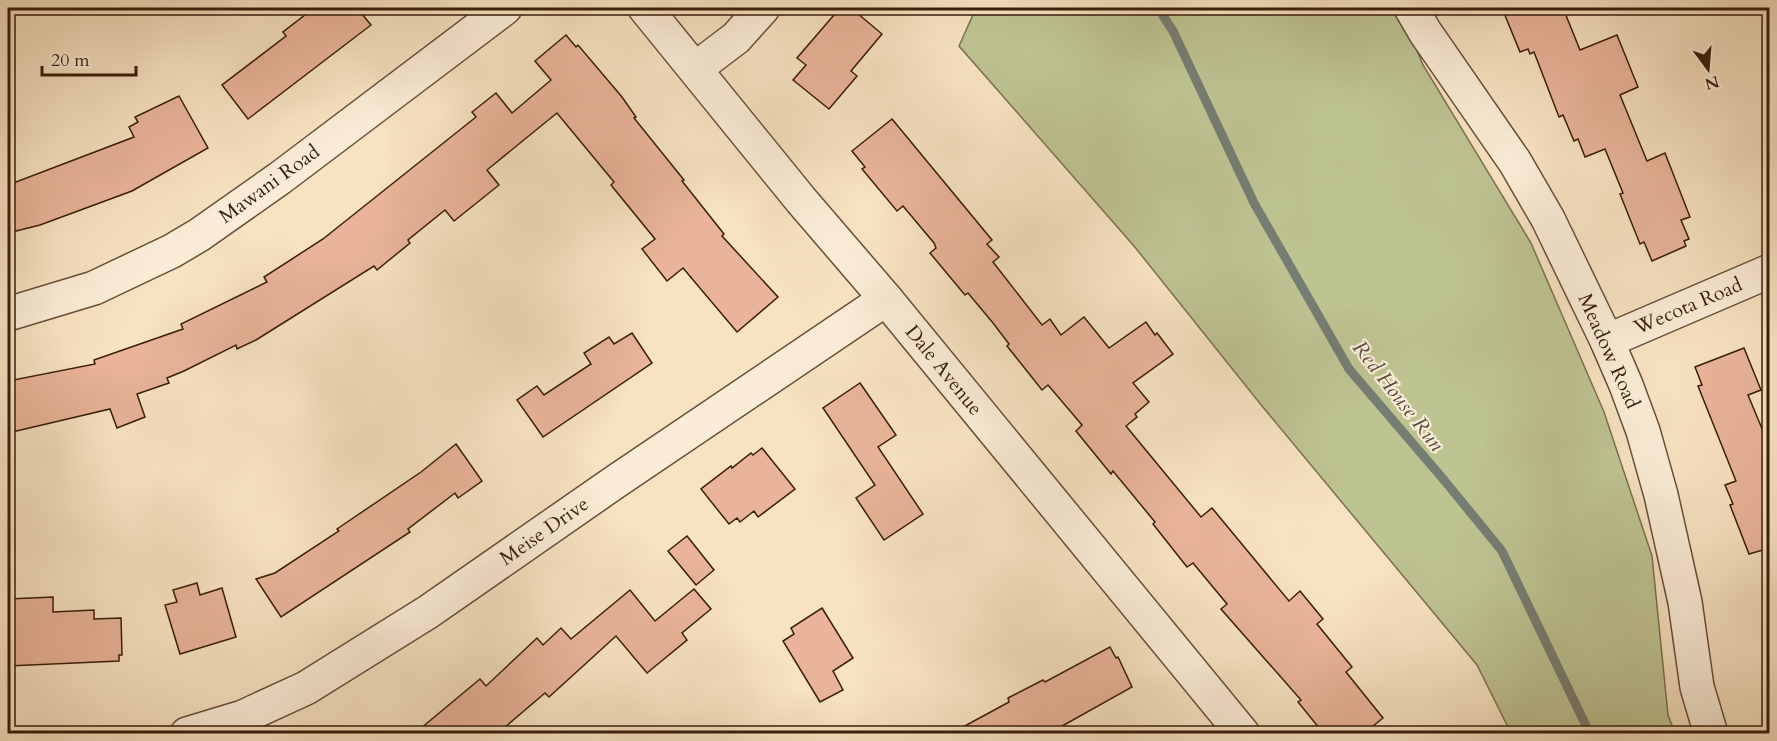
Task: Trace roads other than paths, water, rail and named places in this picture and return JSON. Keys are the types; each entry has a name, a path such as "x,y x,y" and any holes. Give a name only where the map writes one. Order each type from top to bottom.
{"street":[{"name":"Mawani Road","path":"8,314 94,288 172,251 199,235 280,178 505,8"},
{"name":"Dale Avenue","path":"645,8 1241,733"},
{"path":"695,69 736,38 763,8"},
{"name":"Meadow Road","path":"1411,8 1425,32 1515,162 1542,209 1607,340 1643,431 1661,495 1685,602 1697,687 1711,734"},
{"name":"Wecota Road","path":"1607,340 1770,271"},
{"name":"Meise Drive","path":"187,734 252,713 306,688 347,663 428,612 634,469 886,299"}],"waterway":[{"name":"Red House Run","path":"1158,8 1173,31 1254,203 1349,369 1502,551 1590,734"}]}
